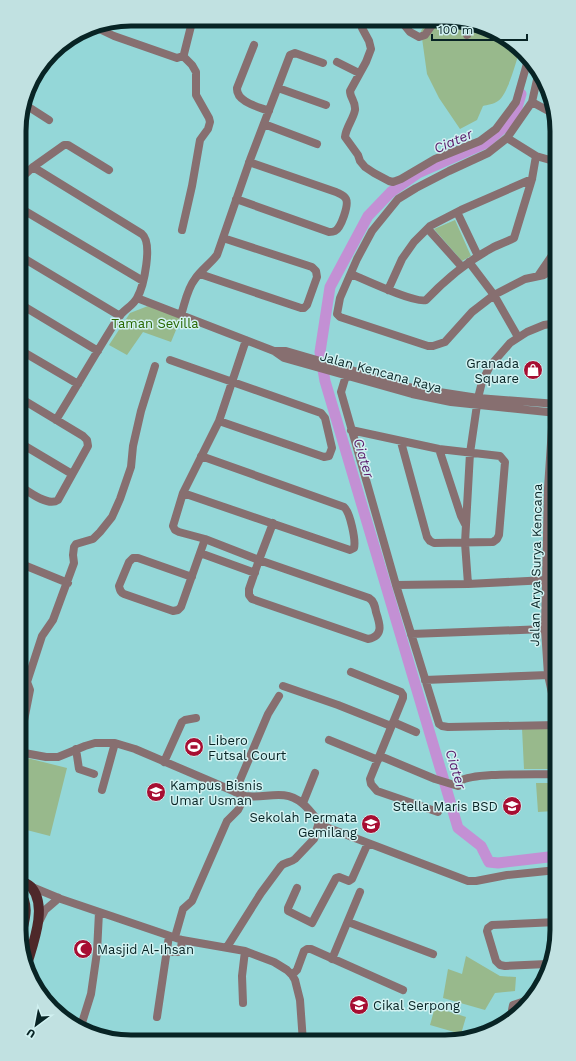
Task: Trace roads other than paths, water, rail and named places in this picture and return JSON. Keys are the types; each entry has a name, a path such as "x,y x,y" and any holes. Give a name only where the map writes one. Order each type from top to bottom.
{"main road":[{"path":"26,884 32,887 40,906 38,922 29,955"}],"street":[{"path":"183,56 191,26"},
{"path":"362,26 371,49 366,62 350,91 355,104 355,112 346,130 345,137 365,167 385,180 394,182 401,179 435,159 480,141 496,129 508,115 516,102 526,65"},
{"path":"405,26 410,32 419,37 425,35 431,26"},
{"path":"464,28 466,35"},
{"path":"102,30 177,58 183,56"},
{"path":"254,45 236,92 243,100 269,111"},
{"path":"181,315 190,286 217,255 249,162 290,55 293,53 323,62"},
{"path":"182,230 200,140 208,129 210,122 196,95 196,72 192,65 183,56"},
{"path":"337,62 359,73"},
{"path":"537,81 532,102 507,138 488,153 429,181 398,199 372,231 357,259 340,298 337,314 339,316 428,346 433,346 445,342 472,312 494,296 525,279 550,272"},
{"path":"278,88 326,105"},
{"path":"532,102 548,111"},
{"path":"29,107 49,120"},
{"path":"264,124 317,144"},
{"path":"507,138 536,156 550,160"},
{"path":"26,173 64,145 68,145 109,170"},
{"path":"351,274 388,290 423,301 426,300 448,278 469,262 491,248 514,238 532,179 536,156"},
{"path":"236,199 329,232 335,231 339,227 347,206 345,197 336,192 249,162"},
{"path":"33,167 145,236 147,266 137,298 120,316 56,420"},
{"path":"388,290 402,259 414,242 430,226 457,212 532,179"},
{"path":"26,212 143,281"},
{"path":"457,212 478,256"},
{"path":"428,229 462,267"},
{"path":"200,274 301,308 304,308 307,305 318,277 312,267 223,238"},
{"path":"26,260 120,316"},
{"path":"469,262 494,296 518,337"},
{"name":"Jalan Kencana Raya","path":"137,298 274,351 284,358 312,363 413,388 477,401 550,412"},
{"path":"26,308 98,351"},
{"path":"468,584 465,543 470,453 477,401 482,382 490,366 510,343 518,337 544,325 550,324"},
{"path":"246,340 219,421 184,493 173,524 174,529 178,532 205,539 259,560 369,598 374,602 380,625 379,631 373,638 368,639 252,599 249,595 249,590 259,560 273,523"},
{"path":"26,354 78,384"},
{"path":"170,360 323,415 332,448 331,452 327,458 219,421"},
{"path":"26,710 30,690 28,682 42,636 53,620 68,583 74,564 74,547 76,544 92,539 100,532 112,517 120,500 131,467 132,446 155,366"},
{"path":"348,373 341,392 396,585 439,724 448,727 550,725"},
{"name":"Jalan Kencana Raya","path":"477,401 550,401"},
{"path":"26,402 83,436 87,440 88,446 58,500 48,502 26,489"},
{"path":"351,430 439,450 500,456 505,462 499,535 497,539 493,542 434,543 426,537 401,442"},
{"path":"26,447 72,474"},
{"path":"439,450 461,516 466,525"},
{"path":"184,493 350,550 354,548 355,540 347,512 344,507 202,456"},
{"name":"Jalan Arya Surya Kencana","path":"550,467 548,488 550,524"},
{"path":"192,577 138,558 133,558 129,562 119,586 124,594 175,611 178,610 181,607 192,577 205,539"},
{"path":"200,553 255,573"},
{"path":"26,566 68,583"},
{"path":"396,585 468,584 550,579"},
{"name":"Jalan Arya Surya Kencana","path":"550,600 546,629 548,675 550,684"},
{"path":"411,634 550,629"},
{"path":"351,672 401,692 403,695 370,779 373,788 438,812"},
{"path":"425,680 548,675"},
{"path":"283,686 416,732"},
{"path":"234,792 268,714 279,696"},
{"path":"164,762 182,722 196,718"},
{"path":"329,740 457,786 460,781 465,778 550,774"},
{"path":"26,753 52,757 63,756 76,749 95,743 116,743 135,749 245,796 278,794 292,797 303,804 319,822 326,827 472,882 507,875 550,871"},
{"path":"102,790 116,743"},
{"path":"76,749 79,769 94,774"},
{"path":"303,804 315,773"},
{"path":"157,1017 166,952 175,938 183,909 192,901 227,821 238,810 245,796"},
{"path":"227,947 261,893 281,866 284,863 295,859 311,843 319,822"},
{"path":"297,888 288,911 312,923 336,878 339,876 349,881 351,880 368,843"},
{"path":"32,887 59,898 175,938 245,951 274,962 287,970 295,980 300,1000 302,1035"},
{"path":"332,959 360,892"},
{"path":"38,922 45,910 59,898"},
{"path":"82,1023 91,994 97,952 99,912"},
{"path":"348,922 433,954"},
{"path":"544,965 500,965 496,961 487,931 490,926 550,922"},
{"path":"166,952 178,952 181,948 175,938"},
{"path":"292,975 297,970 304,951 306,949 311,949 403,990"},
{"path":"243,1004 242,967 245,951"},
{"path":"512,1010 512,1007 515,1004 521,1002"}],"waterway":[{"name":"Ciater","path":"521,94 514,118 486,143 418,173 391,192 368,216 330,287 320,352 325,381 458,828 481,846 489,862 498,863 550,857"}],"place":[{"name":"Granada Square","path":"533,370"},
{"name":"Libero Futsal Court","path":"194,747"},
{"name":"Kampus Bisnis Umar Usman","path":"156,792"},
{"name":"Stella Maris BSD","path":"512,806"},
{"name":"Sekolah Permata Gemilang","path":"371,824"},
{"name":"Masjid Al-Ihsan","path":"83,949"},
{"name":"Cikal Serpong","path":"359,1005"}],"park label":[{"name":"Taman Sevilla","path":"155,323"}]}
